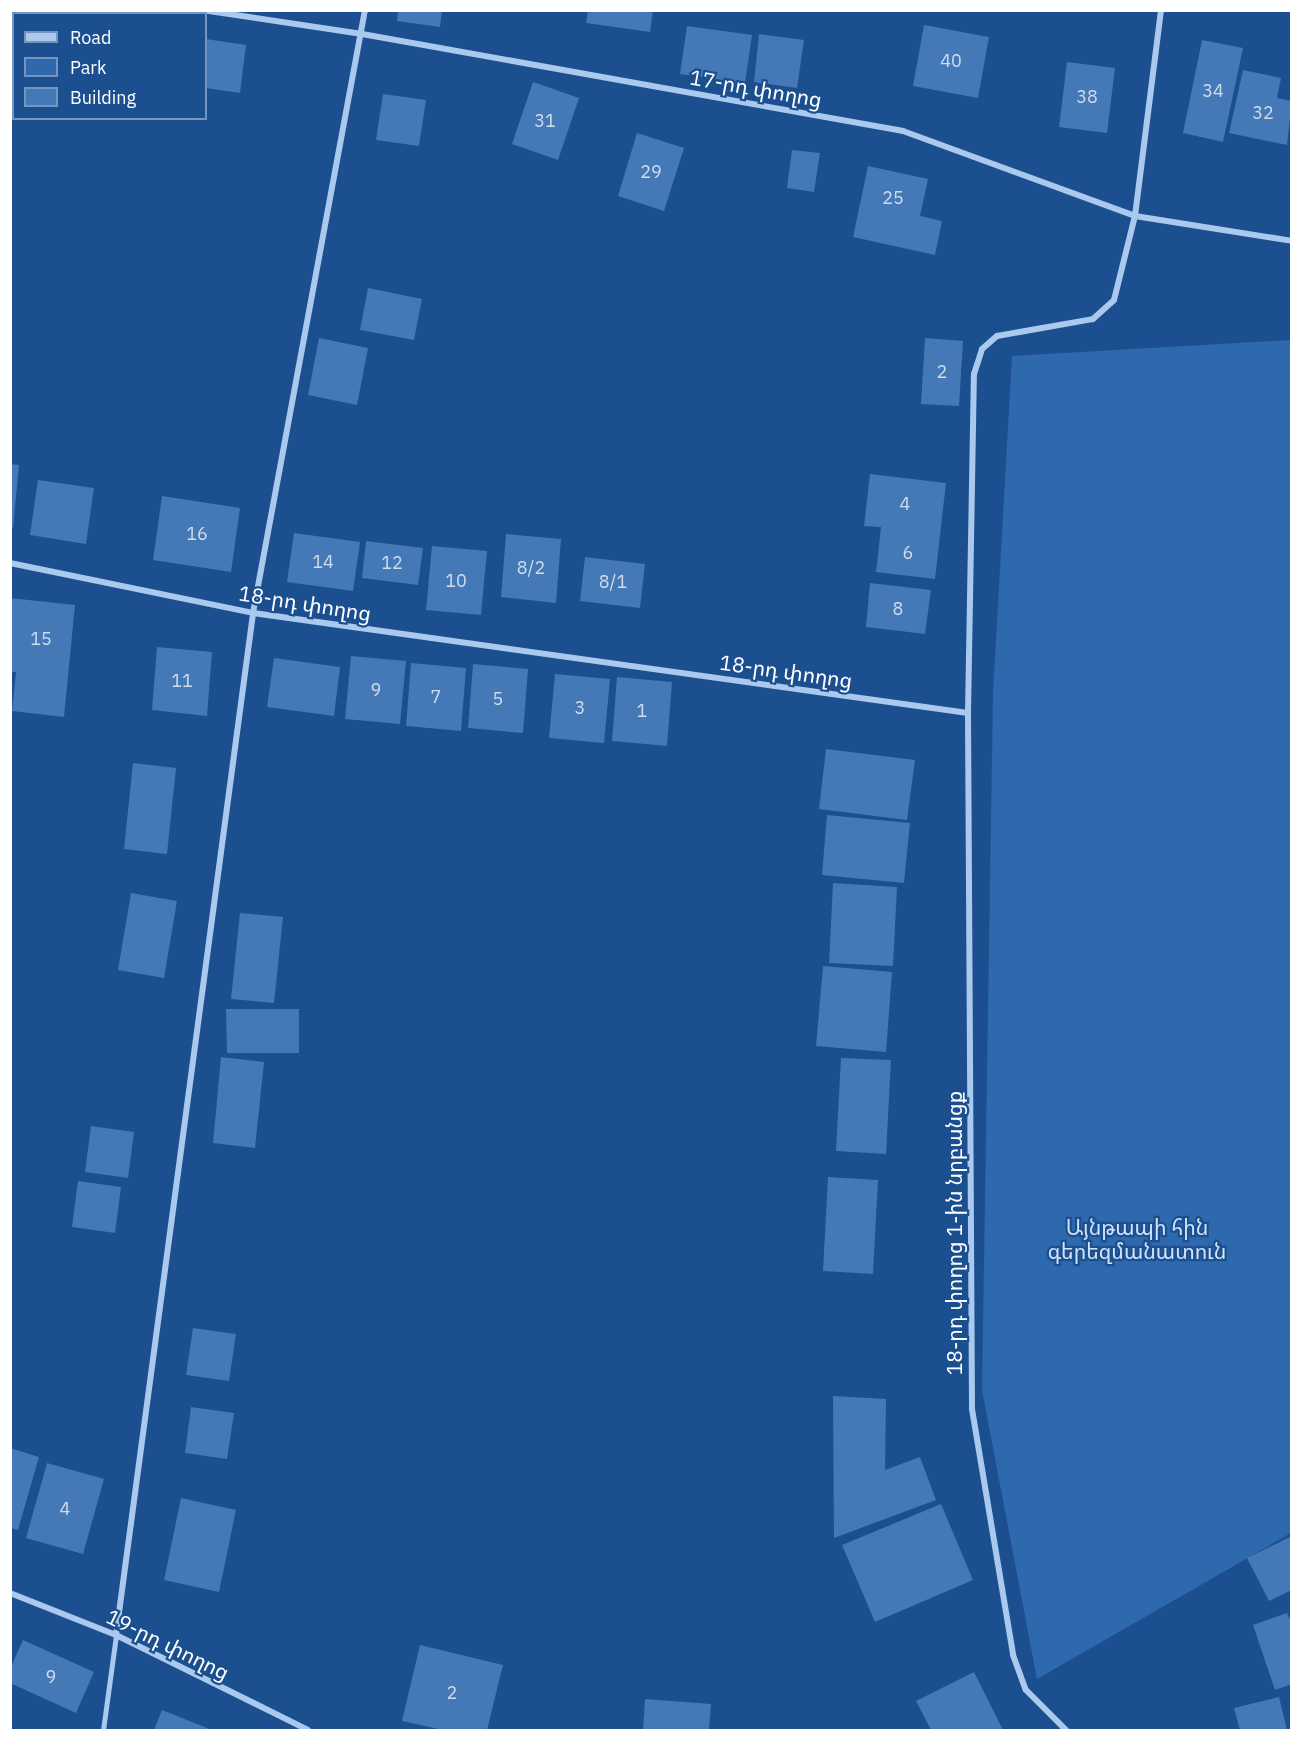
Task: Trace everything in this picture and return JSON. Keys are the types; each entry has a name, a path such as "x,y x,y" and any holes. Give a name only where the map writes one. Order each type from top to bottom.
{"street":[{"name":"17-րդ փողոց","path":"202,10 362,34 903,131 1135,216 1292,240"},
{"path":"103,1731 253,614 365,10"},
{"path":"968,713 974,374 982,349 997,336 1093,319 1114,300 1135,216 1161,10"},
{"name":"18-րդ փողոց","path":"10,563 253,614 968,713"},
{"name":"18-րդ փողոց 1-ին նրբանցք","path":"968,713 972,1409 1012,1655 1026,1690 1066,1731"},
{"name":"19-րդ փողոց","path":"10,1593 116,1635 308,1731"}],"green space":[{"name":"Այնթապի հին գերեզմանատուն","path":"1291,340 1291,1533 1037,1679 982,1390 993,693 1012,356"}],"building":[{"path":"10,10 31,10 12,12 12,32"},
{"path":"398,10 442,10 440,27 397,21"},
{"path":"588,10 653,10 650,32 586,23"},
{"path":"924,25 989,37 978,98 913,86"},
{"path":"687,26 752,35 745,83 680,74"},
{"path":"759,34 804,40 797,88 754,82"},
{"path":"207,39 246,45 240,93 207,88"},
{"path":"1202,40 1243,48 1223,142 1183,133"},
{"path":"1067,62 1115,68 1107,133 1059,127"},
{"path":"1243,70 1281,78 1277,98 1292,101 1287,145 1229,133"},
{"path":"533,82 579,98 558,160 512,144"},
{"path":"383,94 426,100 419,146 376,140"},
{"path":"637,133 684,148 664,211 618,196"},
{"path":"792,150 820,153 814,192 787,188"},
{"path":"868,166 928,179 920,216 942,221 935,255 853,237"},
{"path":"368,288 422,299 414,340 360,330"},
{"path":"319,338 368,348 357,405 308,395"},
{"path":"925,338 963,341 959,406 921,404"},
{"path":"10,464 19,465 13,528 10,528"},
{"path":"870,474 946,483 935,579 876,572 881,527 864,526"},
{"path":"38,480 94,488 86,544 30,535"},
{"path":"162,496 240,508 231,572 153,560"},
{"path":"294,533 360,542 353,591 287,582"},
{"path":"506,534 561,539 556,603 501,597"},
{"path":"366,541 423,548 418,585 362,578"},
{"path":"432,546 487,551 481,615 426,610"},
{"path":"585,557 645,564 640,608 580,601"},
{"path":"870,583 931,590 925,634 866,627"},
{"path":"10,598 75,605 64,717 12,711 16,672 10,672"},
{"path":"157,647 212,652 207,716 152,710"},
{"path":"351,656 406,661 400,724 345,719"},
{"path":"274,658 340,667 334,716 267,707"},
{"path":"411,663 466,668 461,731 406,726"},
{"path":"473,664 528,669 523,733 468,728"},
{"path":"555,674 610,679 604,743 549,738"},
{"path":"617,677 672,682 667,746 612,741"},
{"path":"826,749 915,760 907,820 819,809"},
{"path":"133,763 176,768 167,854 124,849"},
{"path":"827,815 910,823 904,883 822,875"},
{"path":"833,883 897,887 893,966 829,963"},
{"path":"131,893 177,901 164,978 118,970"},
{"path":"240,913 283,917 274,1003 231,999"},
{"path":"823,966 892,972 886,1052 816,1046"},
{"path":"226,1009 299,1009 299,1053 227,1053"},
{"path":"221,1057 264,1062 255,1148 213,1143"},
{"path":"841,1058 891,1060 886,1154 836,1151"},
{"path":"91,1126 134,1132 128,1178 85,1172"},
{"path":"828,1177 878,1180 873,1274 823,1271"},
{"path":"78,1181 121,1187 115,1233 72,1227"},
{"path":"193,1328 236,1334 229,1381 186,1375"},
{"path":"833,1396 886,1399 885,1470 920,1457 936,1500 834,1538"},
{"path":"191,1407 234,1413 227,1459 185,1453"},
{"path":"10,1448 39,1457 18,1530 10,1528"},
{"path":"47,1463 104,1479 83,1554 26,1538"},
{"path":"181,1498 236,1510 219,1592 164,1580"},
{"path":"941,1504 973,1580 875,1622 842,1545"},
{"path":"1292,1536 1292,1590 1269,1601 1247,1558"},
{"path":"1287,1613 1292,1624 1292,1684 1275,1690 1253,1625"},
{"path":"23,1640 94,1672 76,1713 10,1683 10,1669"},
{"path":"420,1645 503,1665 487,1730 443,1730 402,1721"},
{"path":"974,1672 1003,1730 931,1730 916,1701"},
{"path":"1279,1697 1287,1730 1240,1730 1234,1708"},
{"path":"645,1699 711,1704 709,1730 643,1730"},
{"path":"162,1710 212,1730 154,1730"}]}
